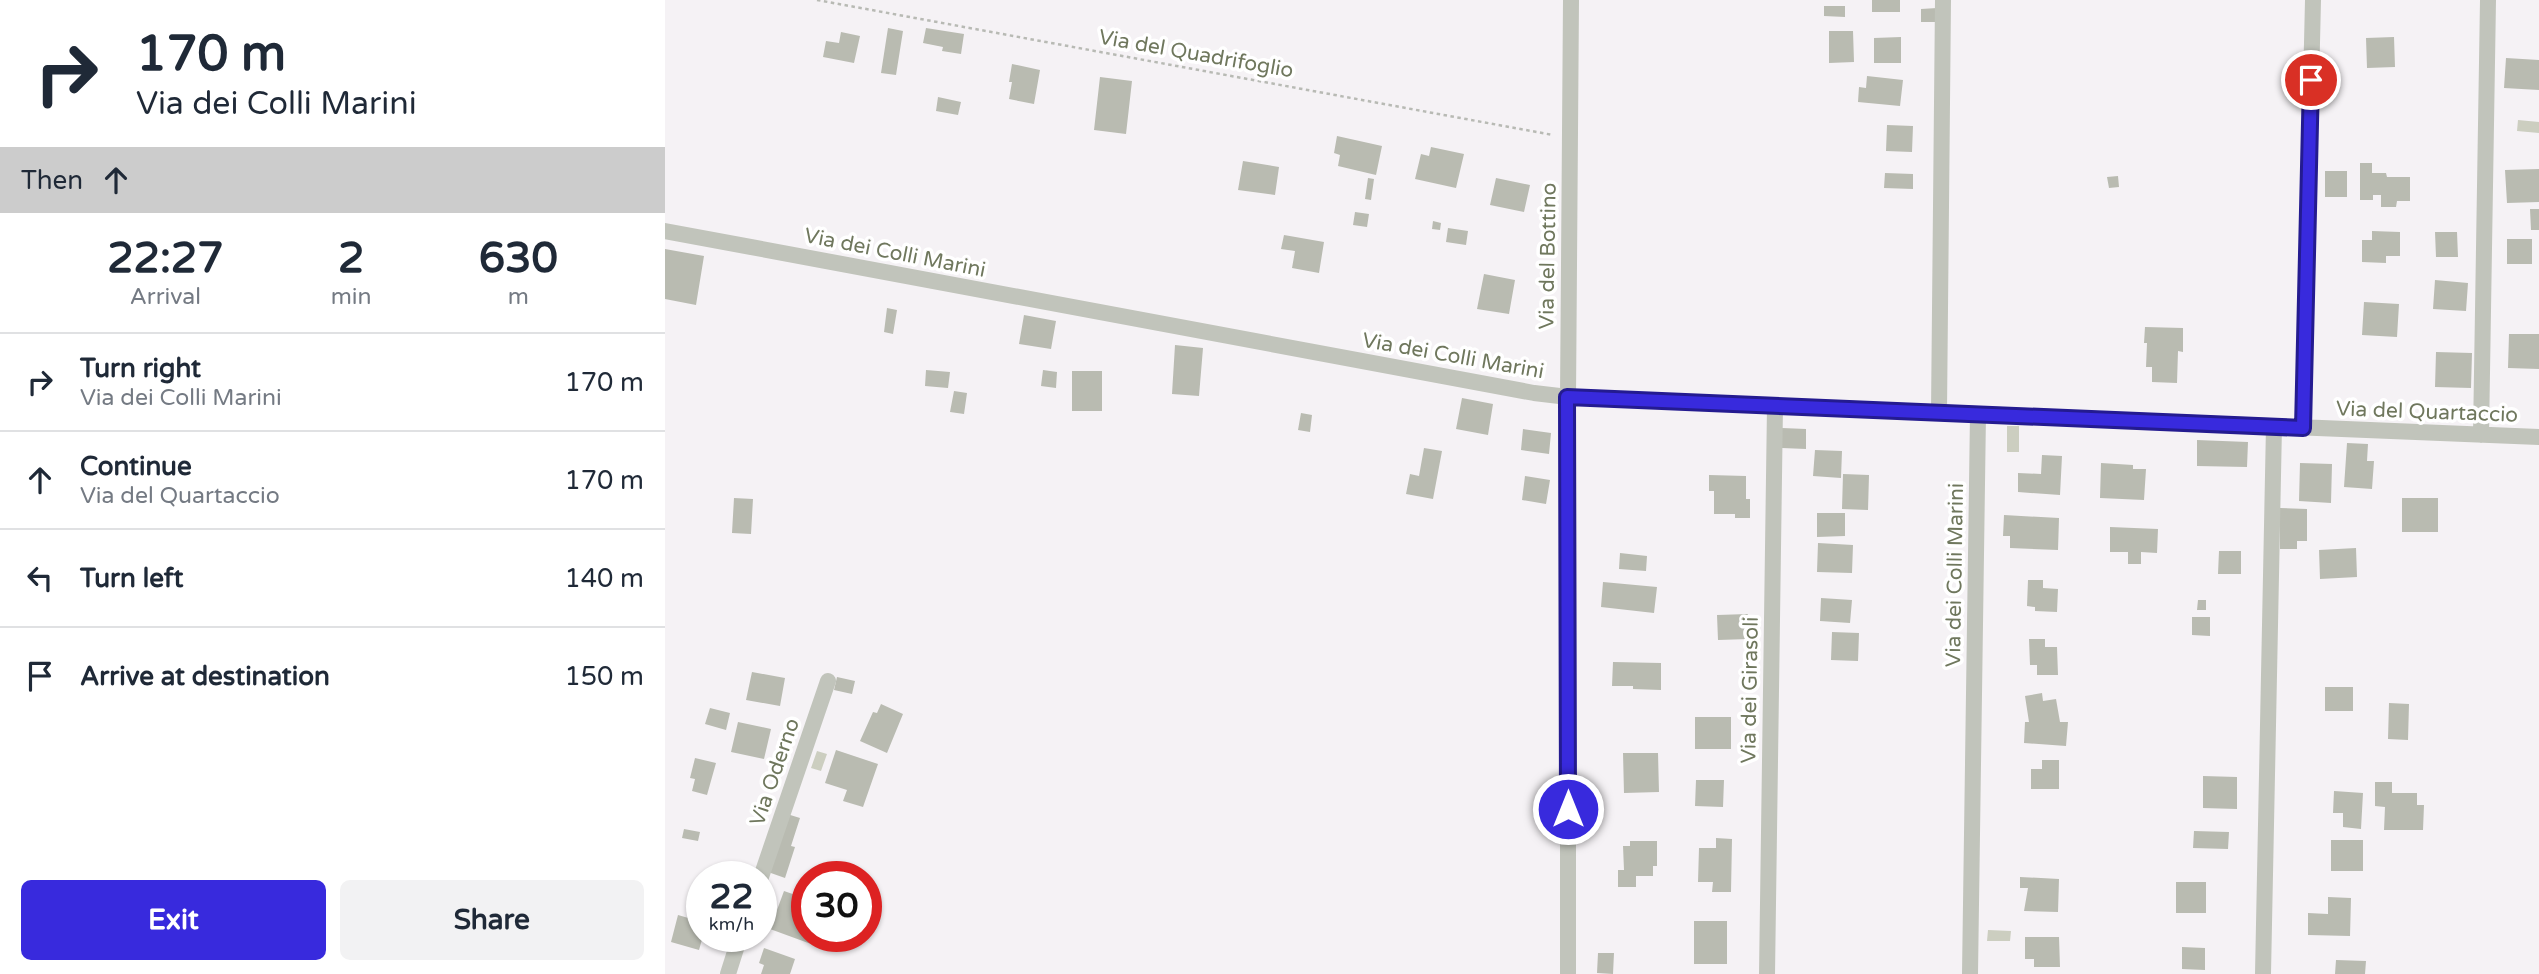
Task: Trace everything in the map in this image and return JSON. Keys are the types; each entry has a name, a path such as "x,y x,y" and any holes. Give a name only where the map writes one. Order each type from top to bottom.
{"street":[{"name":"Via del Bottino","path":"1568,974 1567,397 1571,0"},
{"path":"1939,412 1943,0"},
{"path":"2303,428 2313,0"},
{"path":"2481,435 2488,0"},
{"name":"Via dei Colli Marini","path":"665,231 1520,391 1567,397 1978,414 1970,974"},
{"name":"Via dei Girasoli","path":"1767,974 1775,406"},
{"name":"Via del Quartaccio","path":"1978,414 2539,437"},
{"path":"2263,974 2274,426"},
{"name":"Via Oderno","path":"766,861 828,681"},
{"path":"728,974 735,952"}],"path":[{"name":"Via del Quadrifoglio","path":"817,0 1570,138"}],"shaded area":[{"path":"2518,120 2539,122 2539,133 2517,131"},
{"path":"2007,426 2019,426 2019,452 2007,452"},
{"path":"817,751 827,754 821,771 811,768"},
{"path":"1988,930 2011,931 2010,941 1987,941"}],"building":[{"path":"1872,0 1900,0 1900,12 1872,12"},
{"path":"1824,6 1845,6 1845,17 1824,16"},
{"path":"1937,8 1937,22 1921,22 1921,9"},
{"path":"888,28 903,31 896,75 881,73"},
{"path":"926,28 964,34 961,54 942,51 943,47 923,43"},
{"path":"1829,31 1853,31 1854,62 1829,63"},
{"path":"841,32 860,36 854,63 823,57 826,41 839,43"},
{"path":"1901,37 1901,63 1874,63 1874,38"},
{"path":"2394,37 2395,67 2367,68 2366,38"},
{"path":"2506,58 2539,60 2539,90 2504,88"},
{"path":"1012,64 1040,70 1034,104 1009,99"},
{"path":"1867,76 1903,80 1900,106 1858,102 1859,87 1866,88"},
{"path":"1100,77 1132,81 1126,134 1094,130"},
{"path":"938,97 961,102 958,115 936,111"},
{"path":"1887,125 1913,126 1912,152 1886,151"},
{"path":"1337,136 1382,146 1376,175 1338,166 1340,155 1334,153"},
{"path":"1431,147 1464,154 1456,188 1415,179 1421,154 1429,156"},
{"path":"1243,161 1279,167 1275,195 1238,190"},
{"path":"2360,163 2372,163 2372,173 2386,173 2387,177 2410,177 2410,201 2397,201 2396,207 2381,207 2381,195 2373,195 2373,200 2360,200"},
{"path":"2539,169 2539,202 2507,203 2505,170"},
{"path":"2325,171 2347,171 2347,197 2325,197"},
{"path":"1885,173 1913,174 1913,189 1884,188"},
{"path":"2118,176 2119,187 2109,188 2107,177"},
{"path":"1368,178 1374,179 1371,200 1365,199"},
{"path":"1496,178 1530,185 1524,212 1490,205"},
{"path":"2530,209 2539,209 2539,230 2531,230"},
{"path":"1355,212 1369,214 1367,227 1353,225"},
{"path":"1433,221 1441,223 1440,230 1432,229"},
{"path":"1448,228 1468,231 1466,245 1446,242"},
{"path":"2372,231 2400,232 2400,256 2386,256 2386,263 2362,262 2362,240 2372,240"},
{"path":"2435,232 2457,232 2458,257 2436,257"},
{"path":"1284,235 1324,242 1319,273 1292,268 1295,251 1281,249"},
{"path":"2507,239 2532,239 2532,264 2507,264"},
{"path":"665,249 704,256 696,305 665,299"},
{"path":"1484,274 1515,280 1509,314 1477,309"},
{"path":"2435,280 2468,283 2466,311 2433,309"},
{"path":"2364,302 2399,304 2397,337 2362,335"},
{"path":"887,308 897,310 893,334 884,332"},
{"path":"1024,315 1056,321 1051,349 1019,344"},
{"path":"2145,327 2183,328 2183,352 2178,351 2177,383 2152,382 2152,367 2146,367"},
{"path":"2509,334 2539,334 2539,369 2508,368"},
{"path":"1175,345 1203,348 1199,396 1172,394"},
{"path":"2436,352 2472,353 2471,388 2435,387"},
{"path":"926,370 950,372 948,388 925,386"},
{"path":"1043,370 1057,372 1056,388 1041,386"},
{"path":"1072,371 1102,371 1102,411 1072,411"},
{"path":"954,391 967,393 964,414 950,412"},
{"path":"1462,398 1493,404 1488,435 1456,429"},
{"path":"1301,413 1312,415 1310,432 1298,430"},
{"path":"1782,428 1806,429 1806,449 1782,448"},
{"path":"1523,429 1551,433 1549,454 1521,450"},
{"path":"2197,440 2248,442 2247,467 2197,466"},
{"path":"2347,443 2368,444 2367,461 2374,461 2372,489 2344,487"},
{"path":"1424,448 1442,451 1433,499 1406,494 1410,474 1419,476"},
{"path":"1815,450 1842,451 1841,478 1813,476"},
{"path":"2042,455 2062,456 2060,495 2018,492 2018,473 2041,474"},
{"path":"2101,463 2133,465 2133,469 2146,469 2144,500 2100,498"},
{"path":"2300,463 2332,464 2331,503 2299,501"},
{"path":"1843,474 1869,475 1868,510 1842,509"},
{"path":"1709,475 1746,476 1746,499 1750,499 1750,518 1735,518 1735,514 1714,514 1714,491 1709,491"},
{"path":"1525,476 1550,480 1546,504 1522,500"},
{"path":"734,498 753,499 751,534 732,533"},
{"path":"2402,498 2438,498 2438,532 2402,532"},
{"path":"2280,508 2307,509 2307,541 2297,541 2297,549 2280,549"},
{"path":"1817,513 1845,513 1845,536 1817,537"},
{"path":"2004,515 2059,518 2058,550 2010,548 2010,536 2003,536"},
{"path":"2110,527 2158,529 2157,553 2141,552 2141,564 2128,564 2128,552 2110,552"},
{"path":"1818,543 1853,545 1852,573 1817,572"},
{"path":"2356,548 2357,577 2320,579 2319,550"},
{"path":"2219,551 2241,551 2241,574 2218,574"},
{"path":"1620,553 1647,556 1646,571 1619,569"},
{"path":"2028,580 2043,580 2043,588 2058,589 2057,612 2035,611 2035,607 2027,606"},
{"path":"1603,582 1657,587 1654,613 1601,607"},
{"path":"1821,598 1852,600 1850,623 1820,621"},
{"path":"2198,600 2206,600 2206,610 2197,610"},
{"path":"1748,614 1749,639 1718,640 1717,615"},
{"path":"2192,617 2210,617 2210,636 2192,635"},
{"path":"1832,632 1859,633 1858,661 1831,660"},
{"path":"2029,639 2045,639 2045,647 2057,647 2058,675 2037,675 2037,665 2030,665"},
{"path":"1613,662 1661,663 1661,690 1612,686"},
{"path":"752,672 785,678 780,706 746,700"},
{"path":"837,677 855,681 852,694 834,690"},
{"path":"2325,687 2353,687 2353,711 2325,711"},
{"path":"2042,693 2043,701 2056,699 2060,722 2068,722 2066,746 2024,743 2025,722 2029,722 2025,696"},
{"path":"2389,703 2409,704 2408,740 2388,739"},
{"path":"881,704 903,714 887,753 860,741 873,712 877,713"},
{"path":"710,708 730,713 726,730 705,724"},
{"path":"1695,717 1731,717 1731,749 1695,749"},
{"path":"738,722 771,729 764,759 731,752"},
{"path":"836,750 878,764 863,807 843,801 847,790 825,783"},
{"path":"1623,753 1658,753 1659,792 1624,793"},
{"path":"695,758 716,763 707,795 692,791 695,779 690,778"},
{"path":"2042,760 2059,760 2059,789 2031,789 2031,769 2042,769"},
{"path":"2203,776 2237,777 2237,809 2203,808"},
{"path":"1696,780 1724,780 1723,807 1695,806"},
{"path":"2375,782 2392,782 2392,793 2417,793 2417,805 2424,805 2423,830 2384,830 2385,807 2375,806"},
{"path":"2334,791 2363,793 2361,829 2343,827 2343,813 2333,813"},
{"path":"787,814 800,818 791,846 795,847 785,878 777,875 777,861 772,861"},
{"path":"684,829 700,832 698,841 682,838"},
{"path":"2194,831 2229,832 2228,849 2193,848"},
{"path":"1716,838 1732,839 1731,892 1712,892 1713,882 1698,882 1699,848 1716,848"},
{"path":"2331,840 2363,840 2363,871 2331,871"},
{"path":"1630,841 1657,841 1657,866 1653,866 1653,876 1636,876 1636,887 1618,887 1618,870 1624,870 1623,846 1630,846"},
{"path":"2020,877 2059,879 2058,912 2024,911 2028,888 2020,888"},
{"path":"2176,882 2206,882 2206,913 2176,913"},
{"path":"784,891 791,893 791,937 777,932 777,910"},
{"path":"2328,897 2351,898 2350,936 2308,935 2308,913 2328,914"},
{"path":"678,915 686,917 686,946 671,942"},
{"path":"1694,921 1727,921 1727,964 1694,964"},
{"path":"2025,937 2059,937 2060,967 2034,967 2034,959 2025,959"},
{"path":"2182,947 2205,948 2205,970 2182,969"},
{"path":"763,952 775,952 795,959 790,974 761,974 764,965 759,963"},
{"path":"1598,953 1614,953 1613,974 1597,973"},
{"path":"2336,960 2366,961 2365,974 2335,974"}],"route":[{"path":"1568,809 1567,397 2303,428 2311,80"}]}
